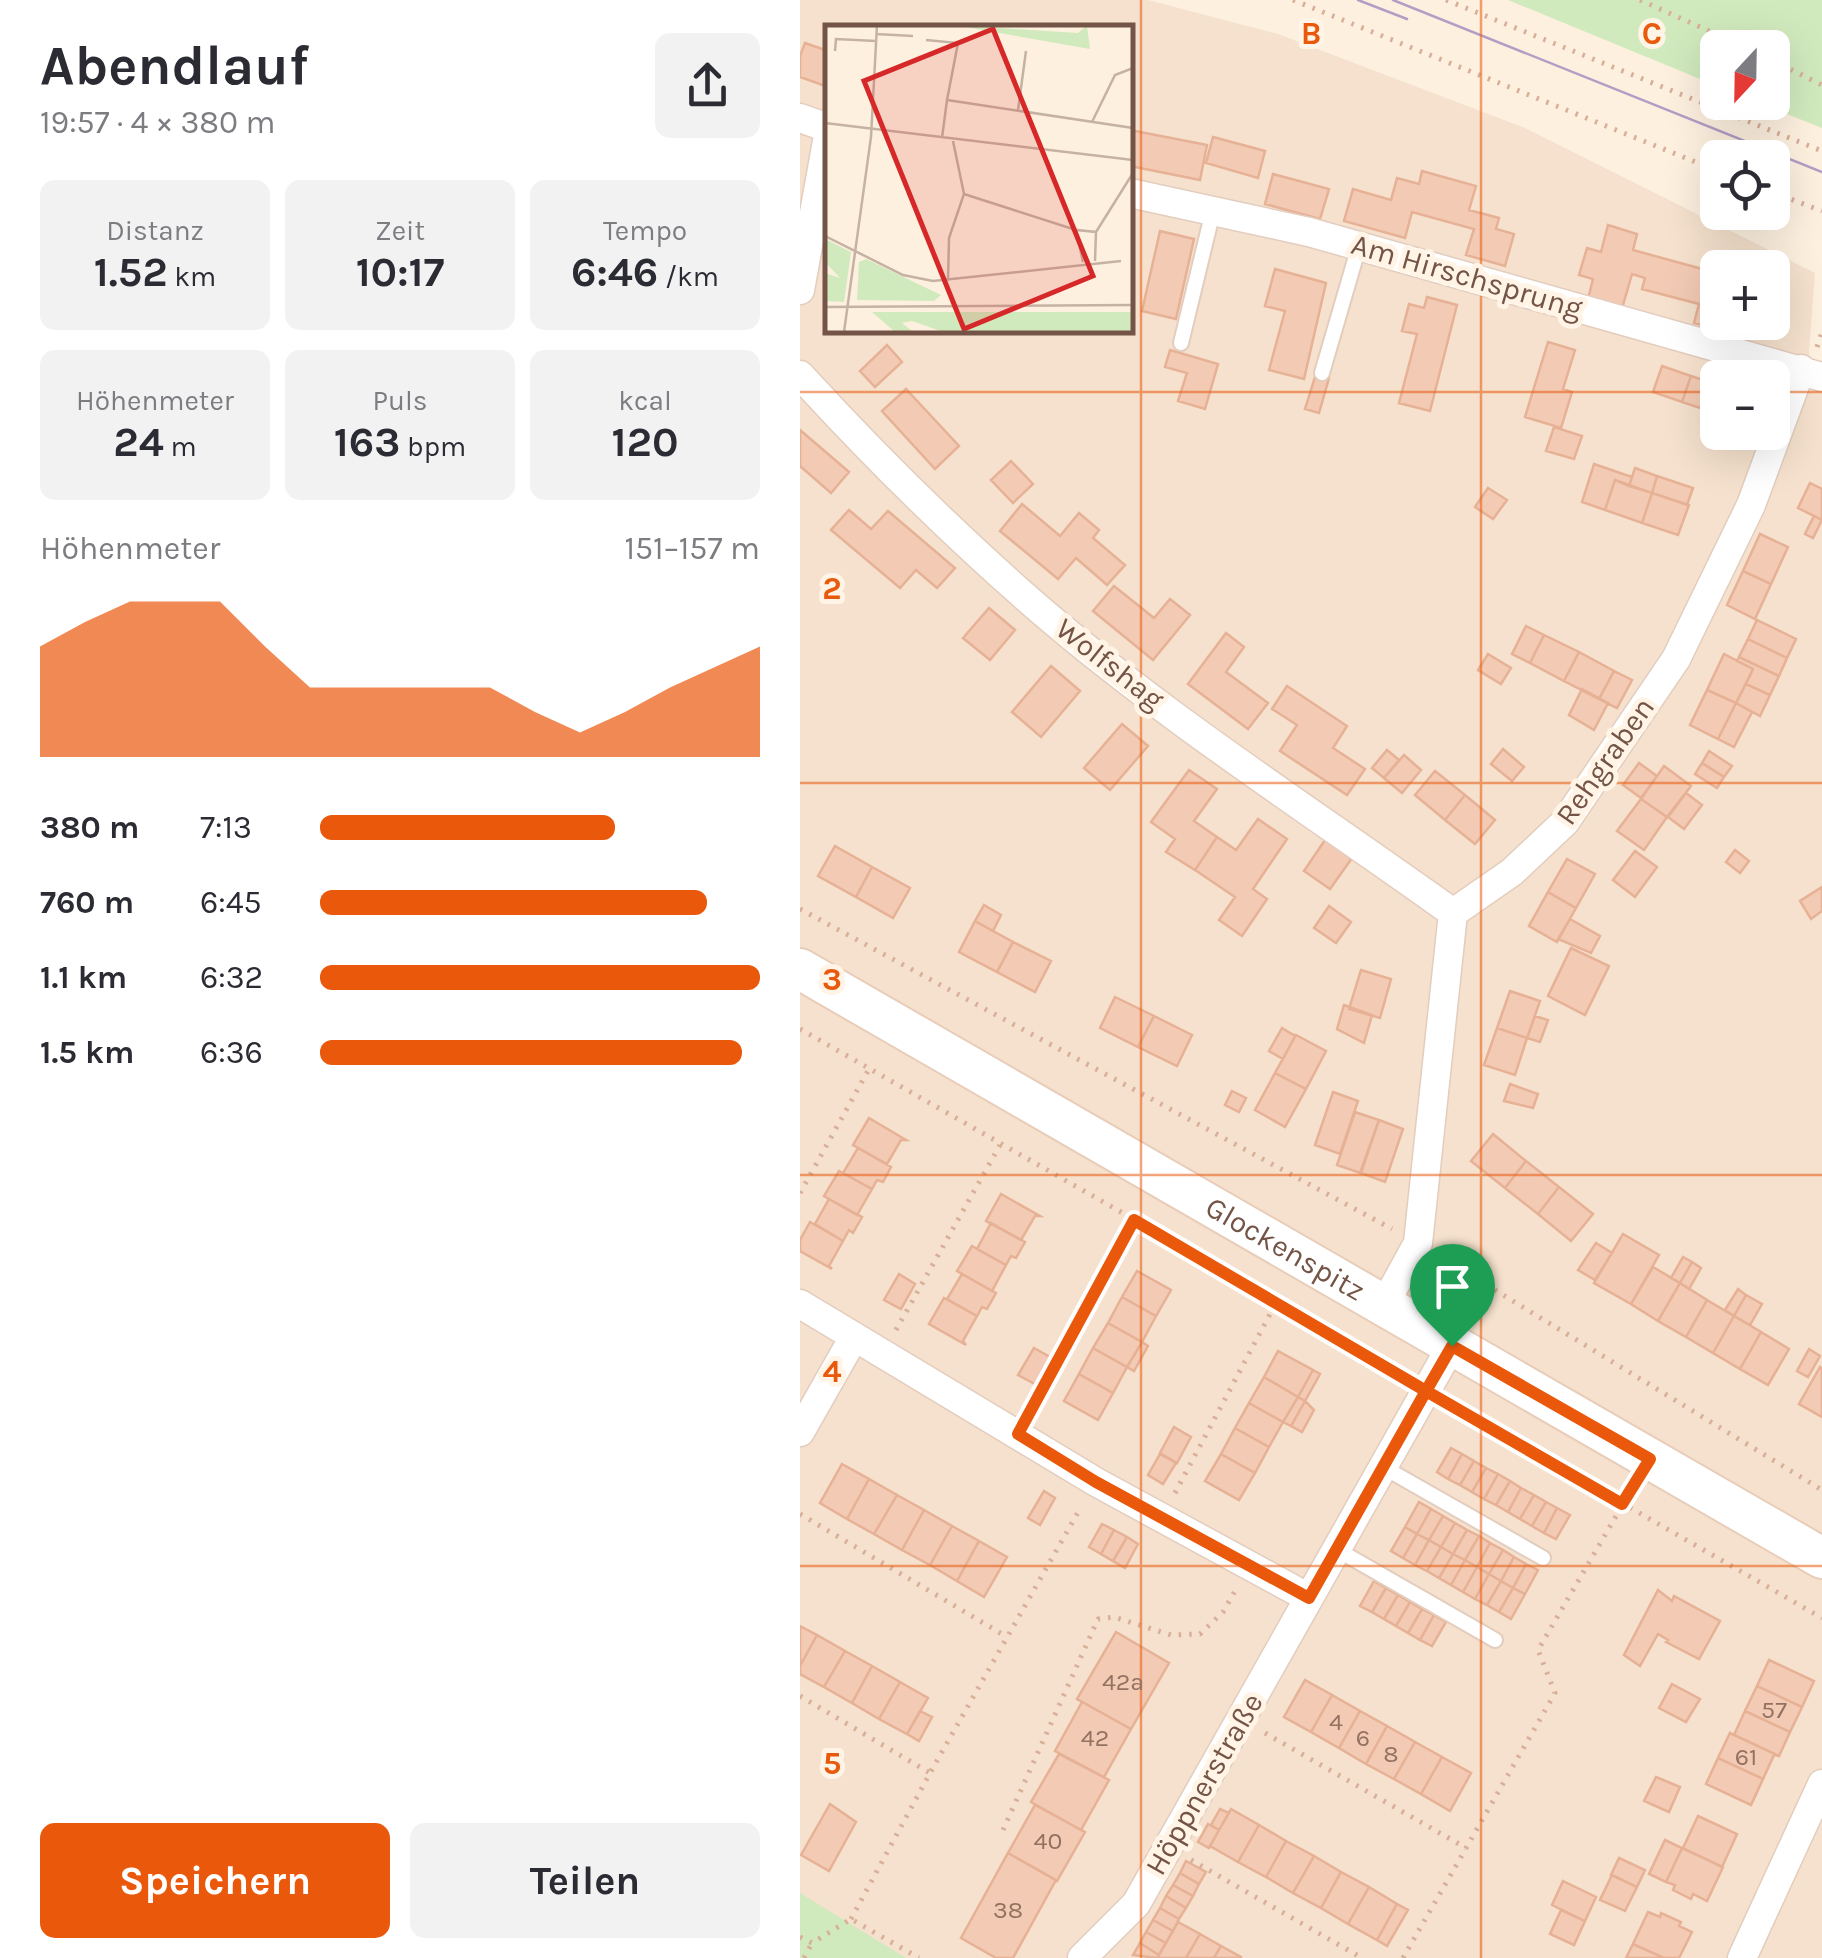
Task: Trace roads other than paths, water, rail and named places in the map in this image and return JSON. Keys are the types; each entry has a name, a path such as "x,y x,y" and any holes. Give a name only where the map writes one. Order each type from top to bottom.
{"main road":[{"name":"Glockenspitz","path":"800,968 1822,1558"}],"street":[{"path":"800,118 825,127"},
{"path":"800,290 825,152"},
{"name":"Am Hirschsprung","path":"1132,193 1359,246 1812,373"},
{"name":"Rehgraben","path":"1453,912 1512,872 1565,822 1676,659 1812,373"},
{"name":"Wolfshag","path":"800,376 871,452 1039,608 1185,724 1453,912"},
{"path":"1384,1305 1418,1243 1453,912"},
{"path":"800,1304 1096,1482 1309,1598"},
{"path":"803,1420 854,1338"},
{"name":"Höppnerstraße","path":"1082,1958 1136,1904 1452,1346"},
{"path":"1742,1958 1822,1784"}],"lane":[{"path":"1182,343 1213,211"},
{"path":"1322,373 1359,246"},
{"path":"1383,1467 1543,1558"},
{"path":"1336,1549 1496,1640"}],"tram line":[{"path":"1358,0 1407,19"},
{"path":"1393,0 1822,172"}]}
